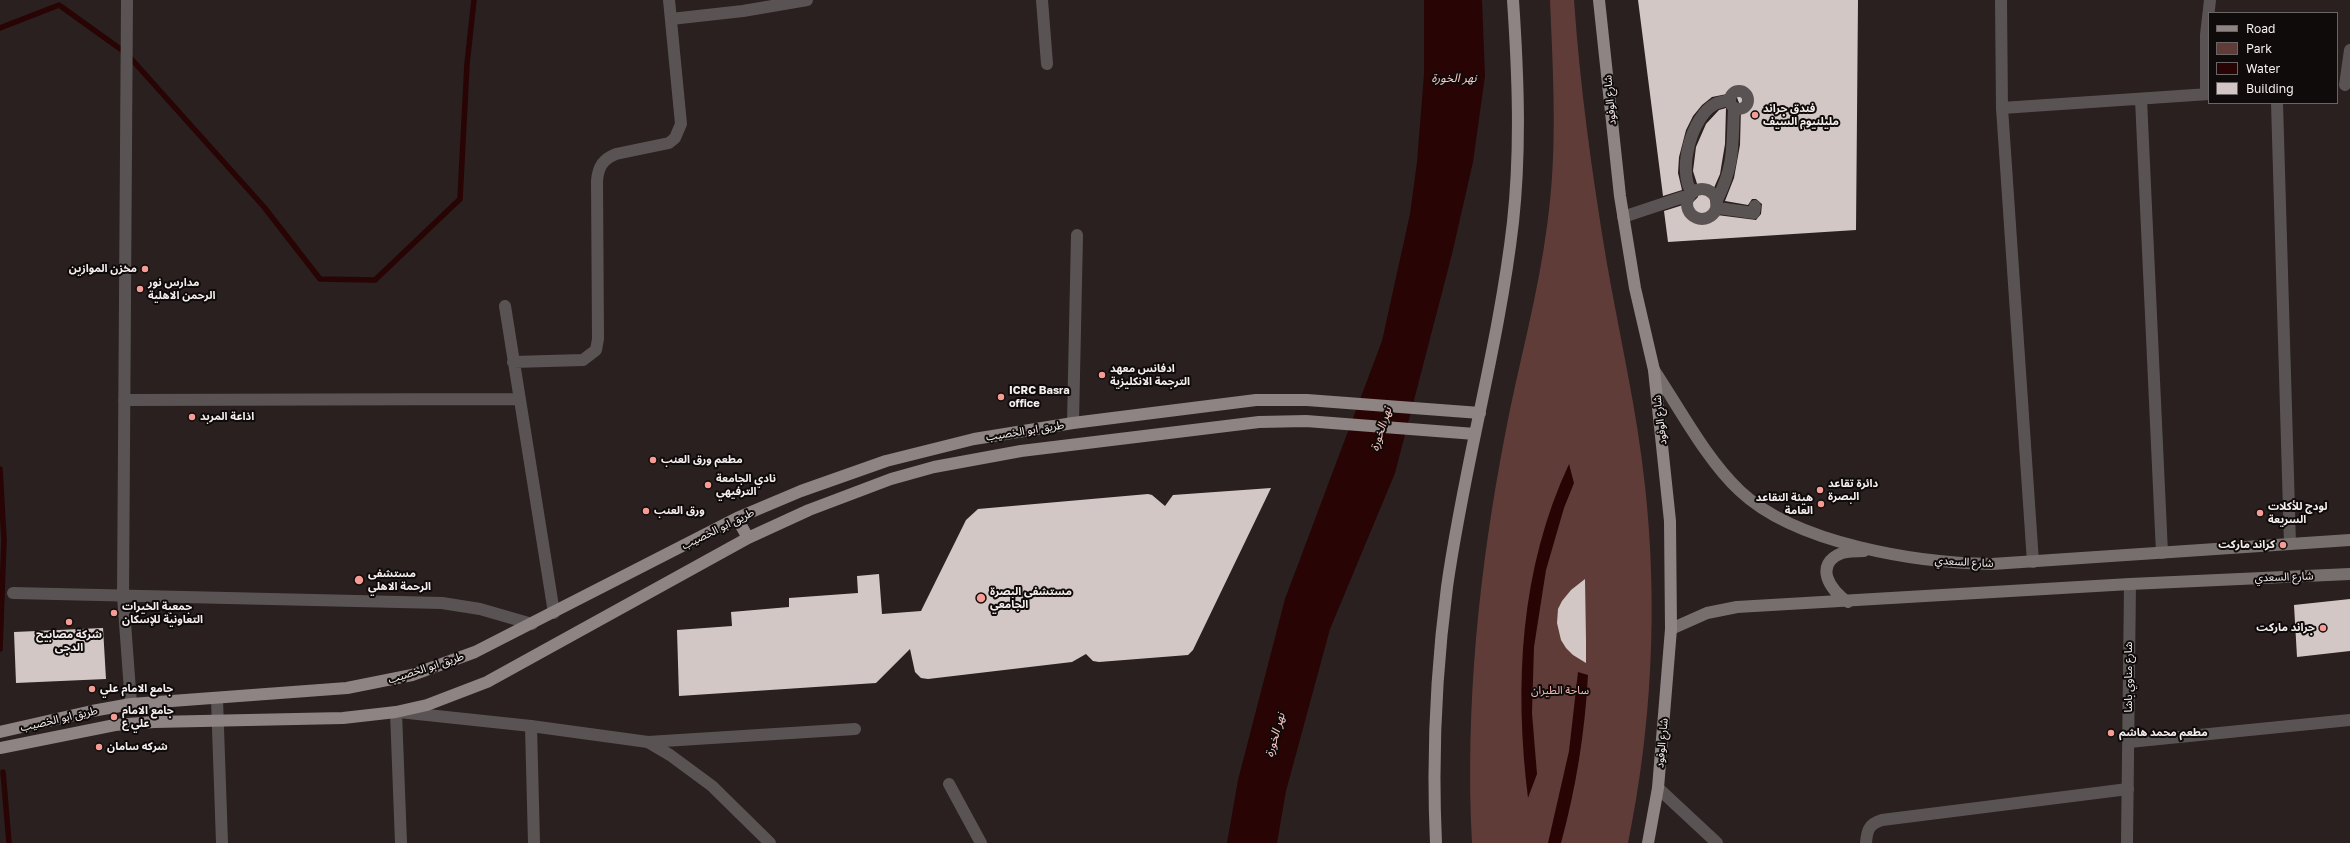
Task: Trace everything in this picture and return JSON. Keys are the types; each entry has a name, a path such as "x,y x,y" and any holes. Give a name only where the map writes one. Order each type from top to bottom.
{"main road":[{"path":"1436,843 1436,723 1439,655 1448,585 1509,255 1516,181 1519,112 1513,0"},
{"name":"شارع الوفود","path":"1599,0 1623,217 1635,288 1654,370 1670,521 1671,629 1658,788 1648,843"},
{"name":"شارع السعدي","path":"1654,370 1715,460 1739,490 1756,504 1775,516 1824,536 1874,550 1955,563 2033,562 2350,540"},
{"name":"طريق ابو الخصيب","path":"0,732 92,711 131,704 217,699 347,688 393,680 444,665 554,613 738,518 808,488 886,461 974,439 1073,423 1250,401 1307,400 1480,413"},
{"name":"طريق ابو الخصيب","path":"0,748 115,725 154,722 217,722 343,718 396,712 452,697 487,682 748,538 850,493 920,471 977,458 1235,424 1282,421 1475,434"},
{"path":"738,518 748,538"},
{"path":"1848,602 1837,595 1830,586 1827,576 1829,565 1837,556 1843,553 1874,550"},
{"name":"شارع السعدي","path":"1671,629 1722,609 2130,584 2350,574"}],"street":[{"path":"127,0 123,596 131,704"},
{"path":"513,362 583,360 593,354 596,350 598,339 597,174 600,167 609,157 662,146 675,138 679,132 680,117 669,0"},
{"path":"671,19 771,3 807,0"},
{"path":"1042,0 1047,64"},
{"path":"2001,0 2002,108 2033,562"},
{"path":"2209,12 2210,0"},
{"path":"2002,108 2208,94 2206,35 2208,18"},
{"path":"2344,85 2350,50"},
{"path":"2141,99 2162,553"},
{"path":"1715,104 1732,104 1731,164 1727,181 1713,215 1706,219 1698,219 1691,215 1687,207 1690,196 1687,186 1686,171 1690,141 1699,119 1715,104"},
{"path":"2277,104 2290,544"},
{"path":"1623,217 1690,196 1699,189 1706,189 1713,193 1717,204"},
{"path":"1717,204 1754,213 1755,206"},
{"path":"1073,423 1077,235"},
{"path":"505,306 518,398 554,613"},
{"path":"124,400 518,398"},
{"name":"شارع مناوي باشا","path":"2127,843 2130,584"},
{"path":"13,593 442,603 480,609 532,624"},
{"path":"217,699 222,843"},
{"path":"401,843 396,712 531,726 648,742 855,729"},
{"path":"2129,742 2350,720"},
{"path":"531,726 534,843"},
{"path":"648,742 676,759 712,786 770,843"},
{"path":"949,784 981,843"},
{"path":"1658,788 1717,843"},
{"path":"1866,843 1867,830 1873,823 1882,820 2128,789"}],"green space":[{"name":"ساحة الطيران","path":"1550,0 1574,0 1583,97 1596,194 1642,457 1649,530 1652,620 1643,755 1628,843 1472,843 1470,792 1471,740 1476,638 1481,587 1505,435 1543,252 1553,170 1554,113"}],"water":[{"name":"نهر الخورة","path":"1424,0 1482,0 1485,76 1473,162 1452,254 1395,473 1330,629 1286,791 1277,843 1227,843 1238,780 1285,599 1382,341 1410,214 1417,162 1424,74"},
{"path":"1569,464 1574,483 1564,508 1546,570 1534,647 1532,713 1537,774 1528,798 1522,712 1522,670 1525,628 1531,586 1540,544 1553,504"},
{"path":"1578,672 1588,675 1585,718 1575,781 1561,843 1548,843 1569,751"}],"building":[{"name":"فندق جراند مليلنيوم السيف","path":"1638,0 1858,0 1856,230 1668,242 1664,211 1683,205 1689,206 1698,197 1699,190 1693,171 1696,147 1706,124 1719,110 1726,108 1725,144 1720,174 1710,197 1711,211 1717,215 1756,220 1761,214 1762,204 1756,199 1752,199 1748,205 1725,201 1734,178 1740,145 1741,108 1736,95 1732,93 1712,97 1702,105 1693,116 1686,130 1679,157 1678,173 1682,190 1663,196"},
{"path":"1271,488 1193,650 1188,655 1099,662 1093,661 1086,654 1072,662 928,679 921,678 915,672 910,649 876,683 679,696 677,630 732,626 731,612 789,607 789,598 858,593 857,576 879,574 882,614 921,611 966,520 978,509 1148,494 1152,495 1165,506 1173,495"},
{"path":"1585,579 1586,663 1573,655 1566,648 1561,640 1557,623 1558,609 1562,601 1571,590"},
{"name":"جراند ماركت","path":"2350,599 2350,651 2297,657 2294,605"},
{"path":"103,628 106,679 16,683 14,632"}],"waterway":[{"path":"0,28 59,5 126,53 264,207 320,279 375,280 460,199 467,64 474,0"},
{"path":"0,469 4,540 0,649"},
{"path":"3,772 9,843"}],"place":[{"name":"فندق جراند مليلنيوم السيف","path":"1755,115"},
{"name":"مخزن الموازين","path":"145,269"},
{"name":"مدارس نور الرحمن الاهلية","path":"140,289"},
{"name":"ادفانس معهد الترجمة الانكليزية","path":"1102,375"},
{"name":"ICRC Basra office","path":"1001,397"},
{"name":"اذاعة المربد","path":"192,417"},
{"name":"مطعم ورق العنب","path":"653,460"},
{"name":"نادي الجامعة الترفيهي","path":"708,485"},
{"name":"دائرة تقاعد البصرة","path":"1820,490"},
{"name":"هيئة التقاعد العامة","path":"1821,504"},
{"name":"ورق العنب","path":"646,511"},
{"name":"لودج للأكلات السريعة","path":"2260,513"},
{"name":"كراند ماركت","path":"2283,545"},
{"name":"مستشفى الرحمة الاهلي","path":"359,580"},
{"name":"مستشفى البصرة الجامعي","path":"981,598"},
{"name":"جمعية الخيرات التعاونية للإسكان","path":"114,613"},
{"name":"شركة مصابيح الدجى","path":"69,622"},
{"name":"جراند ماركت","path":"2323,628"},
{"name":"جامع الامام علي","path":"92,689"},
{"name":"جامع الامام علي ع","path":"114,717"},
{"name":"مطعم محمد هاشم","path":"2111,733"},
{"name":"شركه سامان","path":"99,747"}]}
